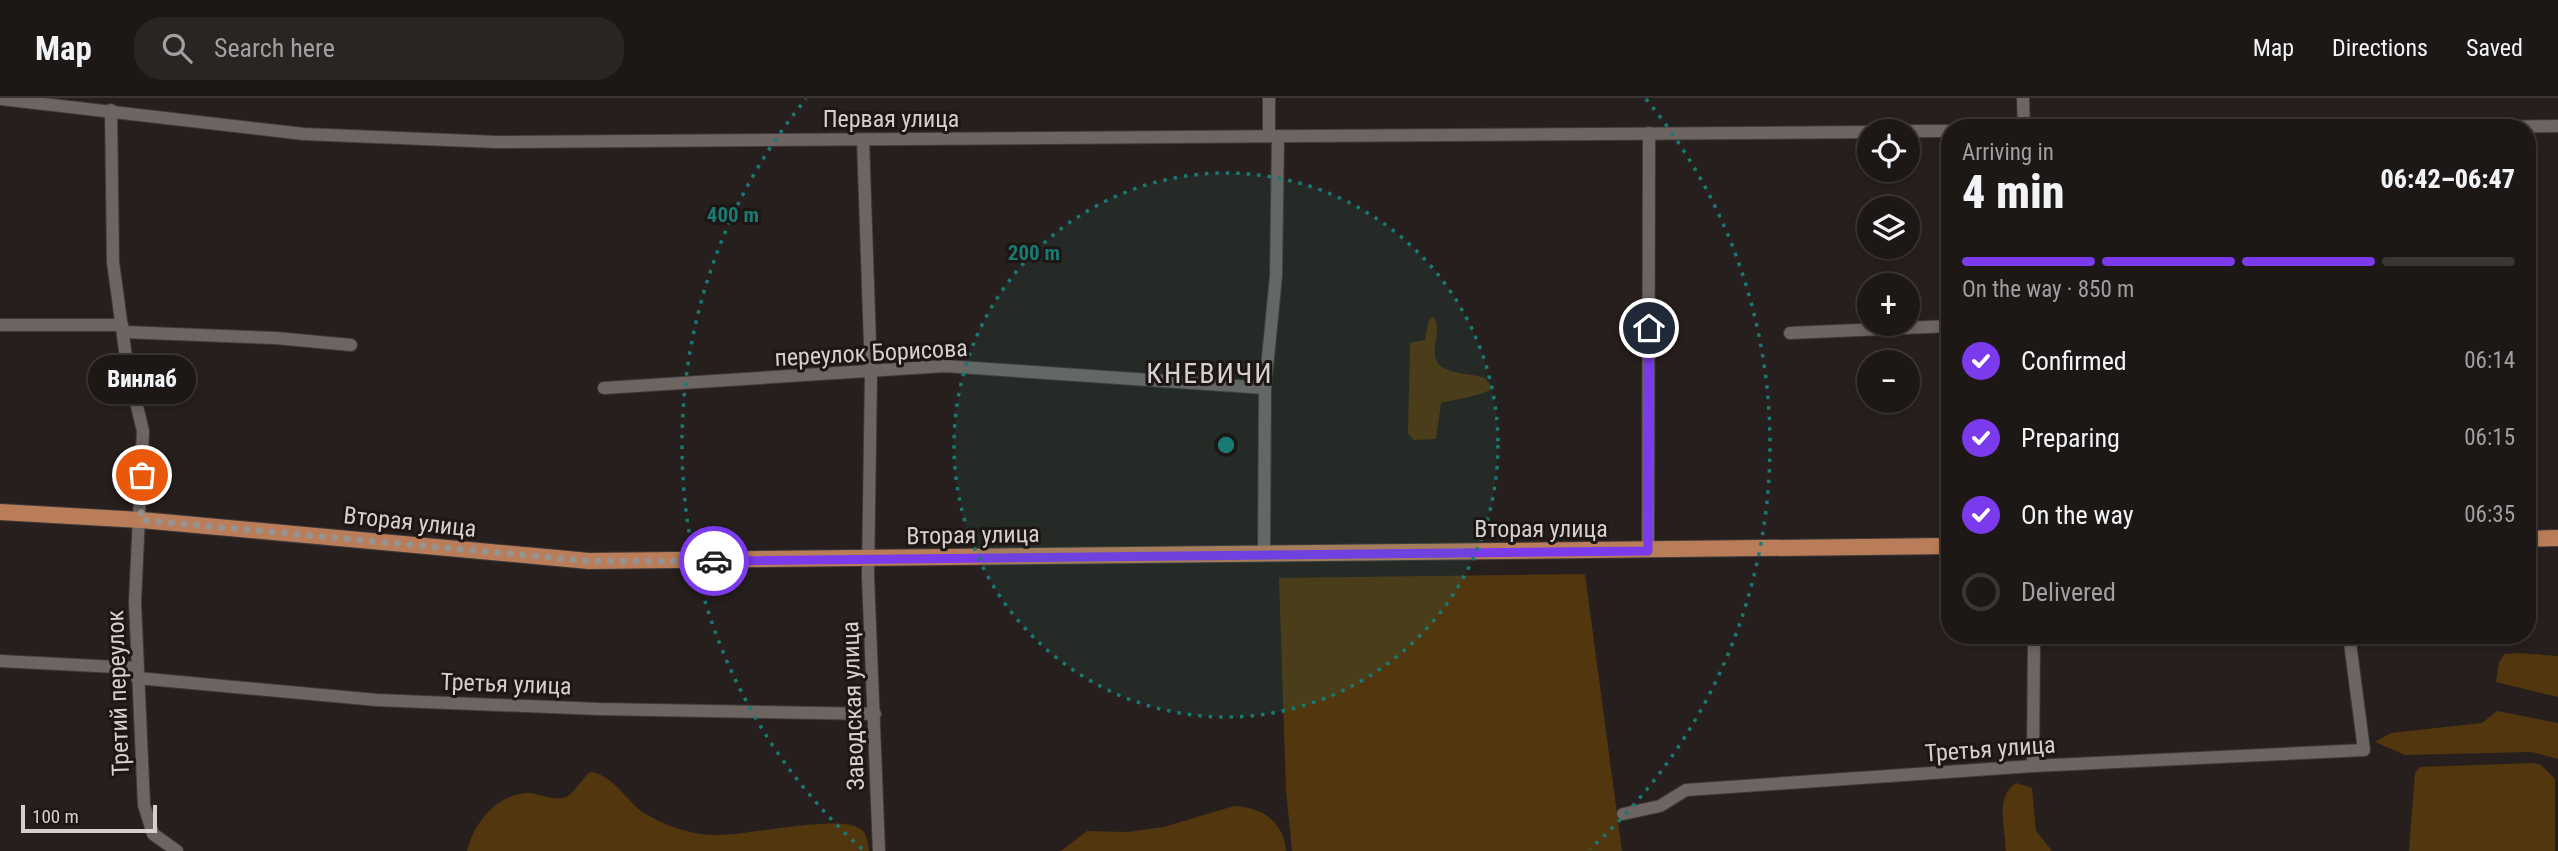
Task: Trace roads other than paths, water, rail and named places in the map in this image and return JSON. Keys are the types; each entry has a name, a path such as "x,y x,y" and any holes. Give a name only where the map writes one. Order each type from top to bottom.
{"main road":[{"name":"Вторая улица","path":"0,512 141,520 589,561 1941,546"},
{"path":"2536,538 2558,538"}],"street":[{"path":"1264,553 1265,388 1276,276 1273,136 1269,98"},
{"path":"2023,98 2024,119"},
{"name":"Первая улица","path":"0,99 304,134 483,142 1857,132"},
{"name":"Третий переулок","path":"111,110 110,207 127,365 144,431 135,602 144,805 153,834 177,851"},
{"path":"2536,125 2558,125"},
{"path":"1920,131 1941,131"},
{"path":"1648,551 1649,133"},
{"name":"Заводская улица","path":"863,140 871,373 868,560 879,851"},
{"path":"0,325 123,328 351,345"},
{"path":"1790,333 1941,326"},
{"name":"переулок Борисова","path":"604,388 871,373 900,368 945,366 1265,388"},
{"path":"2033,766 2034,644"},
{"name":"Третья улица","path":"1623,814 1660,806 1686,790 2033,766 2364,750 2350,644"},
{"name":"Третья улица","path":"0,661 137,673 377,700 599,709 875,714"}],"place":[{"name":"Винлаб","path":"142,475"}],"district":[{"name":"КНЕВИЧИ","path":"1210,373"}]}
